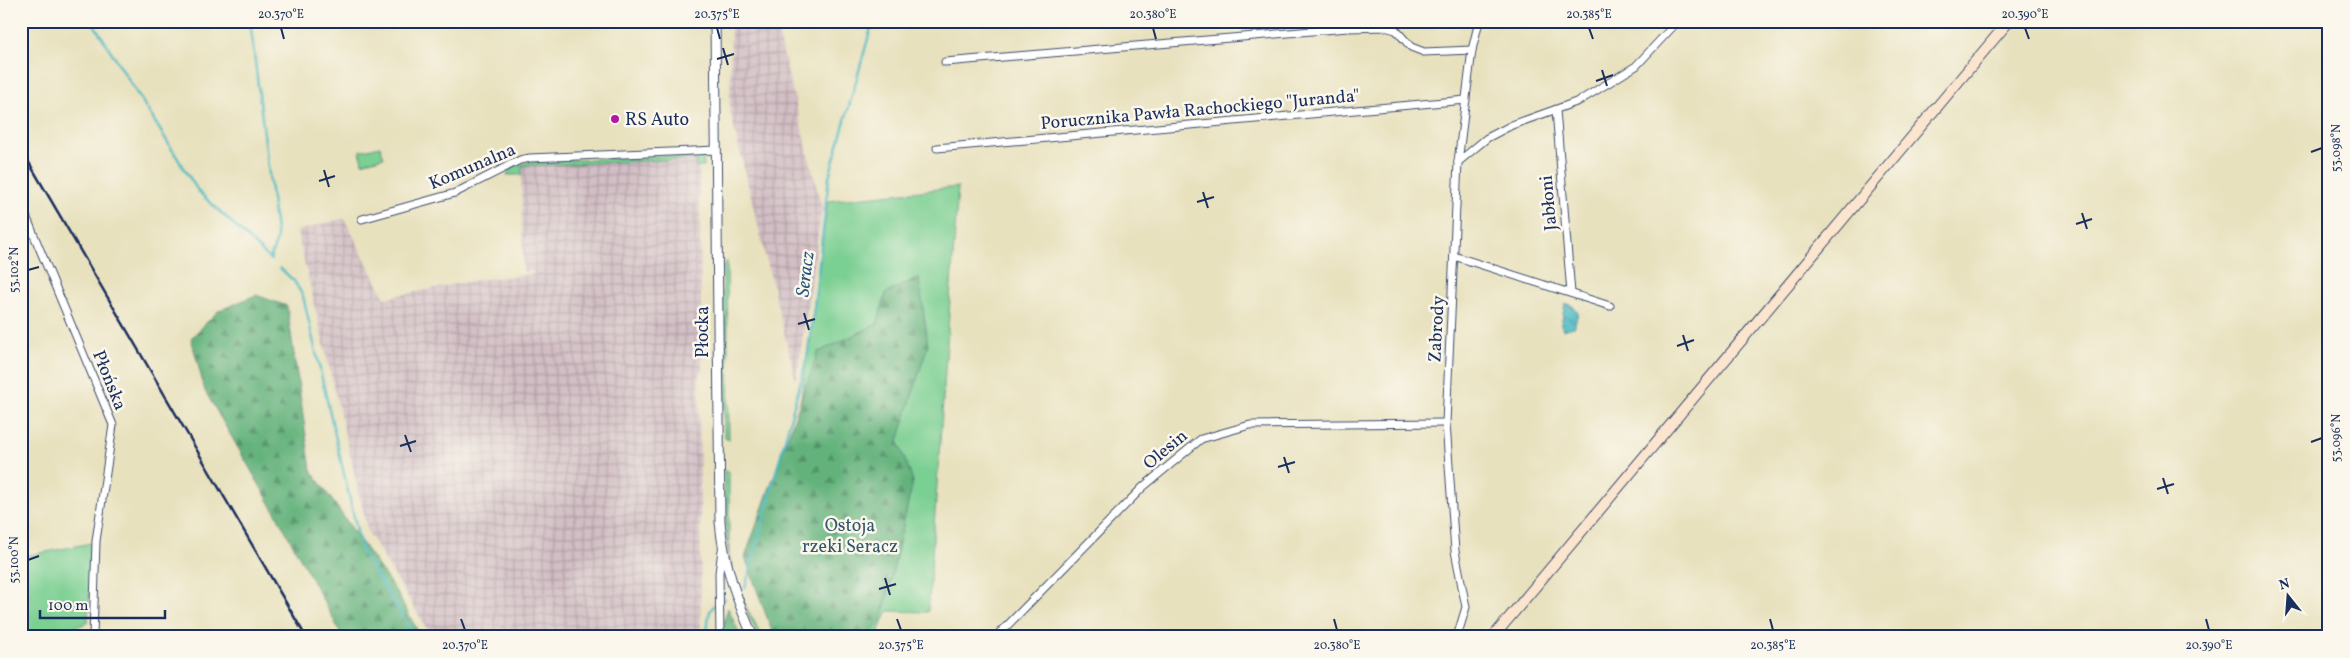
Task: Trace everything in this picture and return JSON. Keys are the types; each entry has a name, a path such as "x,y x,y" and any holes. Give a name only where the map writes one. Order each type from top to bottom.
{"main road":[{"path":"1493,637 2010,21"}],"street":[{"name":"Płocka","path":"715,21 720,522 722,548 731,584 753,637"},
{"name":"Zabrody","path":"1457,637 1466,607 1455,551 1446,423 1458,162 1472,50 1479,21"},
{"path":"1458,162 1487,138 1512,125 1579,101 1636,66 1678,21"},
{"path":"945,62 1348,28 1385,27 1396,30 1411,47 1424,52 1472,50"},
{"name":"Porucznika Pawła Rachockiego \"Juranda\"","path":"937,148 1466,100"},
{"name":"Jabłoni","path":"1556,110 1570,293"},
{"name":"Komunalna","path":"362,220 455,193 520,160 530,158 717,150"},
{"name":"Płońska","path":"21,204 113,425 96,542 93,637"},
{"path":"1454,256 1610,306"},
{"name":"Olesin","path":"996,637 1143,487 1201,439 1250,425 1446,423"},
{"path":"720,637 719,572 722,548"}],"shaded area":[{"path":"731,21 775,21 822,209 796,381 730,111"},
{"path":"699,158 702,373 699,372 701,637 432,637 368,532 297,231 344,218 385,298 476,280 534,274 533,271 523,272 521,166"}],"green space":[{"path":"380,146 384,157 362,163 360,151"},
{"path":"703,154 704,167 696,167 696,159 522,166 522,175 507,175 513,167 528,162"},
{"name":"Ostoja rzeki Seracz","path":"958,187 928,612 888,611 879,630 879,637 775,637 751,572 796,434 828,201"},
{"path":"727,261 729,440 725,437 724,432 723,267"},
{"path":"919,277 928,345 898,441 913,481 882,620 866,637 774,637 745,557 818,352 877,324 886,293"},
{"path":"256,295 287,306 311,470 397,593 421,637 343,637 274,510 205,391 191,338 218,311"},
{"path":"724,471 729,471 729,555 736,582 746,607 763,637 758,637 733,577 729,556 726,532"},
{"path":"91,543 88,623 42,637 21,637 21,557"},
{"path":"728,608 741,637 719,637"}],"water":[{"path":"1565,303 1573,306 1578,313 1574,327 1563,330 1561,325"}],"waterway":[{"path":"92,21 198,191 271,260"},
{"path":"250,21 277,239 270,259"},
{"name":"Seracz","path":"745,588 809,350 829,177 873,21"},
{"path":"280,268 294,281 303,296 362,552 416,637"},
{"name":"Seracz","path":"707,637 709,614 714,606 725,599"}],"railway":[{"path":"21,149 306,637"}],"place":[{"name":"RS Auto","path":"615,119"}]}
